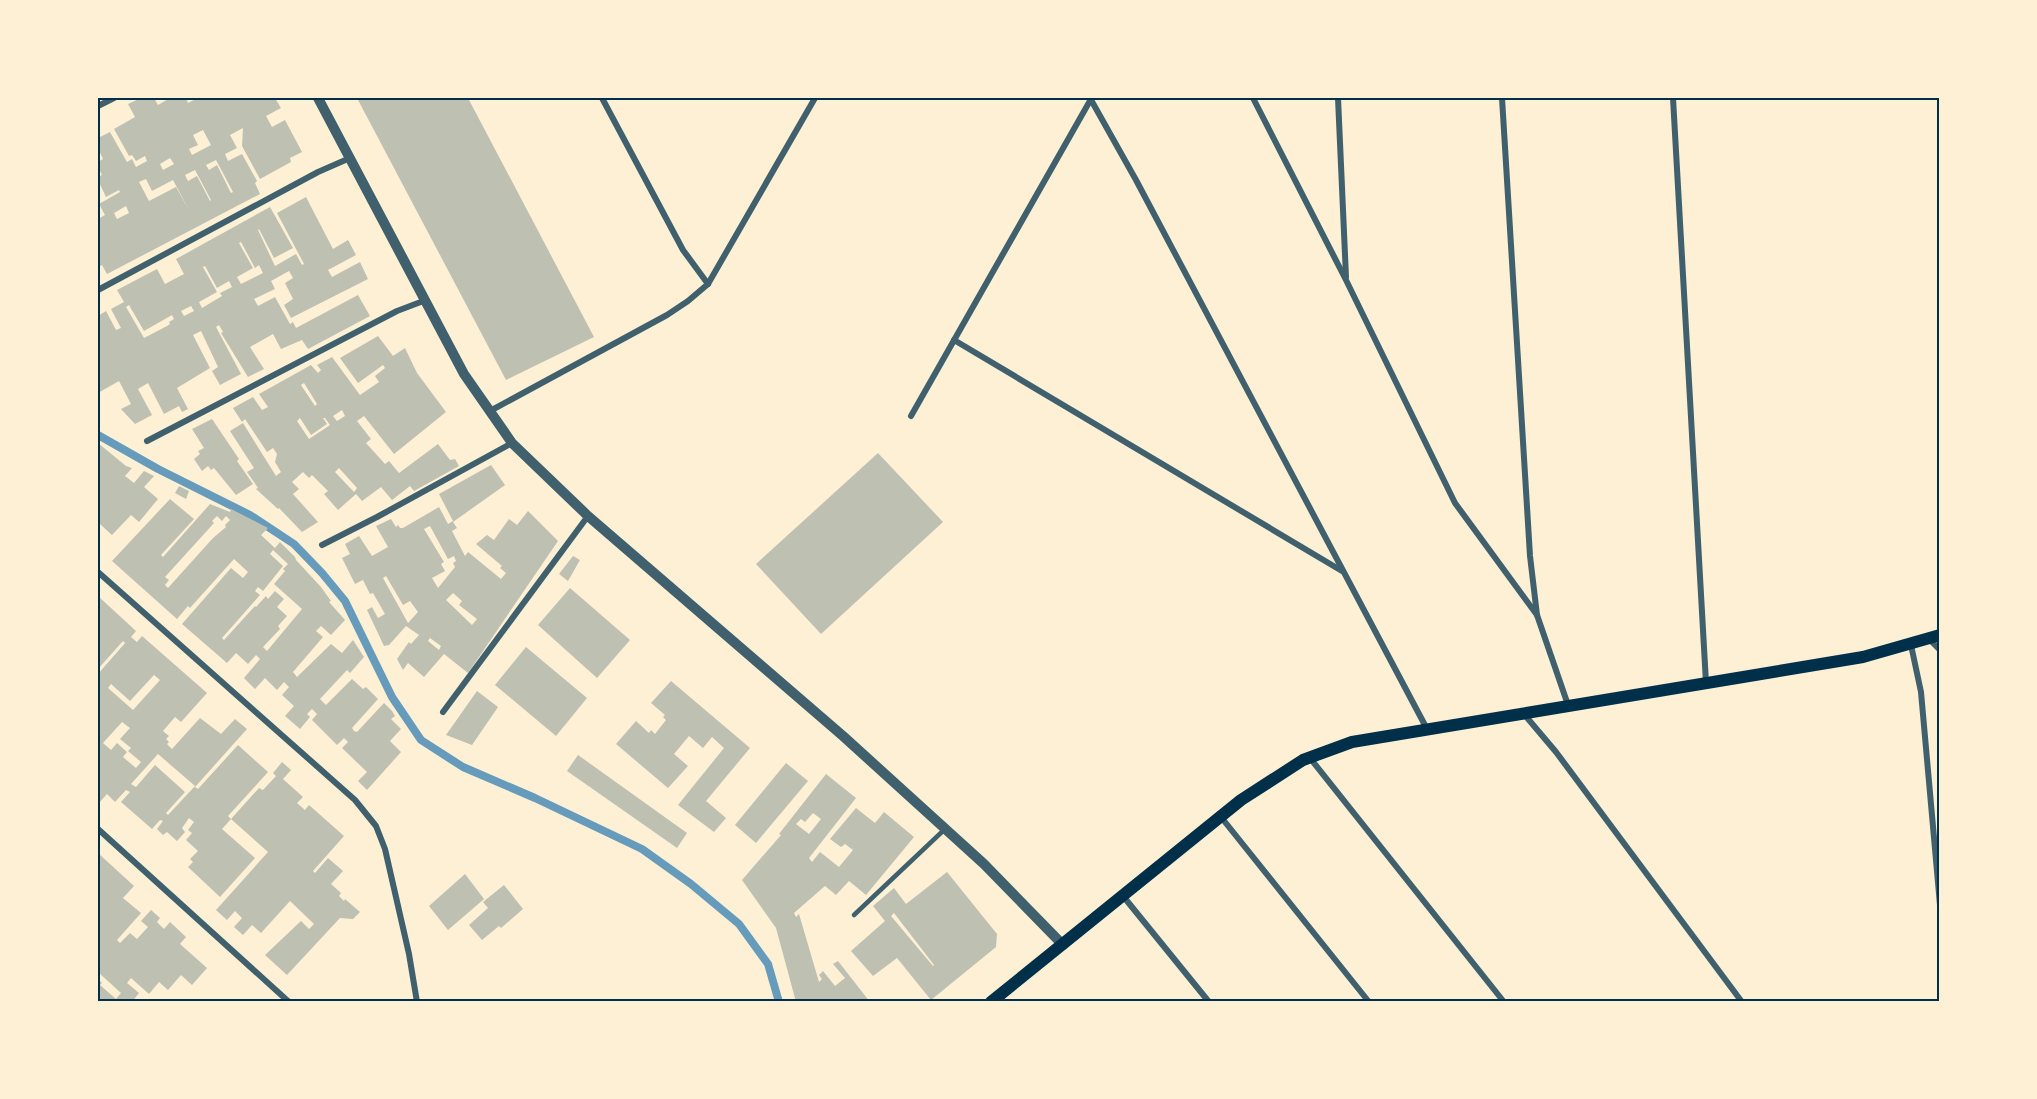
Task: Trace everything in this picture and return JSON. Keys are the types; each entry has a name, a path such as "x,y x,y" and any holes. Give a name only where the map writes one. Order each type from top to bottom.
{"main road":[{"path":"991,1002 1221,817 1255,791 1310,758 1352,742 1863,657 1934,637"}],"street":[{"path":"98,106 114,98"},
{"path":"318,98 464,374 512,443 588,516 843,736 984,864 1063,945"},
{"path":"603,98 683,250 708,284"},
{"path":"489,412 667,315 708,284 815,98"},
{"path":"911,416 1090,98"},
{"path":"1090,98 1428,729"},
{"path":"1253,98 1346,280 1455,503 1537,615"},
{"path":"1338,98 1346,280"},
{"path":"1502,98 1530,555 1537,615 1568,705"},
{"path":"1673,98 1706,683"},
{"path":"98,290 318,172 350,158"},
{"path":"147,441 397,311 426,300"},
{"path":"954,340 1343,571"},
{"path":"322,544 377,517 512,443"},
{"path":"443,712 588,516"},
{"path":"98,572 354,800 376,826 388,861 409,954 417,1002"},
{"path":"1934,637 1940,650"},
{"path":"1911,645 1921,692 1940,905"},
{"path":"1523,712 1556,752 1742,1002"},
{"path":"1310,758 1504,1002"},
{"path":"1221,817 1369,1002"},
{"path":"98,829 289,1002"},
{"path":"1124,896 1209,1002"}],"lane":[{"path":"854,915 945,829"}],"building":[{"path":"141,98 154,98 158,105 170,98 186,98 188,103 198,98 275,98 281,108 266,116 272,127 285,120 302,152 290,158 291,162 260,179 242,146 243,128 230,135 237,148 225,154 228,161 242,154 257,181 255,183 260,194 107,274 102,265 98,267 98,219 105,215 99,204 120,192 119,190 106,197 98,180 98,177 102,175 98,162 103,159 98,148 98,138 110,132 127,162 132,159 136,167 147,161 145,156 136,161 132,155 129,156 114,129 135,117 128,104","holes":["203,130 211,145 192,155 189,149 198,145 193,135","170,158 174,164 163,170 160,164","216,160 233,192 231,193 217,165 209,170 206,165","195,170 211,200 197,176 188,181 185,175","146,179 152,191 173,180 190,212 176,187 149,201 139,182","126,206 129,213 117,219 114,213"]},
{"path":"357,98 468,98 594,337 506,380"},
{"path":"306,197 333,249 348,240 356,255 328,270 332,277 360,262 368,279 291,318 284,305 293,299 285,283 293,278 289,271 271,281 275,289 254,299 258,306 275,297 290,324 293,322 296,328 358,295 370,316 308,349 302,340 281,349 273,334 250,347 264,369 248,377 221,333 223,332 219,325 216,327 241,374 220,385 212,371 218,367 201,331 193,335 210,368 177,388 188,409 182,412 179,406 164,414 148,383 138,389 152,415 135,424 121,409 131,404 119,381 98,393 98,316 106,311 116,330 121,328 111,309 124,302 117,290 157,269 165,284 184,274 176,259 270,207 293,248 274,258 258,230 275,266 296,254 302,265 304,264 277,213","holes":["241,242 255,268 259,265 263,273 241,284 237,277 253,268 239,243","205,266 217,288 229,281 232,287 220,293 222,296 202,308 199,302 217,292 203,267","129,305 144,331 172,315 174,319 167,326 144,338 126,307","191,306 194,311 184,316 181,311"]},
{"path":"378,336 393,356 405,348 417,373 446,412 394,454 364,416 357,421 371,439 366,443 385,464 389,461 399,473 438,444 450,460 455,459 459,466 414,491 410,486 392,500 381,487 362,501 356,494 338,510 324,494 328,491 312,475 309,478 303,472 292,482 299,489 293,494 318,522 302,532 279,508 256,489 258,488 247,472 254,468 230,431 243,423 276,476 281,472 275,462 277,454 273,448 267,452 245,419 242,422 233,408 253,397 262,410 268,407 259,394 311,365 318,373 321,370 317,365 332,357 360,395 379,382 375,376 385,368 383,365 358,383 340,358","holes":["304,383 317,404 315,406 301,385","342,410 345,416 337,421 333,416","300,418 311,435 327,424 323,418 330,425 309,439 297,421","339,468 357,488 354,492 335,472"]},
{"path":"212,419 253,484 236,495 214,468 211,470 208,466 202,471 194,459 200,454 198,451 204,448 192,429"},
{"path":"98,443 126,466 132,468 125,476 134,483 144,471 154,476 144,487 158,499 139,522 131,515 112,535 100,524 98,527"},
{"path":"878,453 943,522 821,634 756,564"},
{"path":"491,465 505,485 453,522 457,528 452,531 465,556 468,552 501,579 506,573 500,568 502,566 476,544 487,535 494,540 509,519 517,525 528,511 558,541 468,673 444,654 424,677 408,663 403,670 397,659 409,642 411,644 419,635 406,626 389,645 384,646 367,610 372,607 378,618 385,614 363,580 355,584 342,558 350,554 345,544 359,536 372,556 388,547 376,526 391,519 396,527 398,525 403,528 439,507 448,524 453,521 439,494","holes":["430,526 448,559 454,556 456,561 453,563 455,567 438,588 432,578 445,571 441,564 444,562 424,529","386,576 403,605 410,601 418,612 408,623 383,578","453,593 462,601 459,605 477,619 472,625 446,600","430,638 441,646 439,650 428,641"]},
{"path":"179,486 189,491 186,499 175,493"},
{"path":"170,499 194,519 161,555 163,557 210,504 230,512 231,509 268,528 261,535 275,548 280,542 295,557 345,620 331,635 321,626 316,631 323,637 293,672 297,677 331,644 342,653 353,640 364,657 350,673 347,670 320,699 326,705 352,679 363,689 366,687 378,699 352,728 357,732 384,703 395,716 391,719 401,729 390,741 401,752 367,790 358,781 367,772 342,748 348,742 344,738 337,745 312,720 317,714 312,709 307,714 310,717 300,729 285,716 294,706 282,695 289,687 284,682 277,690 265,678 255,689 244,678 260,659 256,655 248,664 236,653 227,663 182,624 231,568 243,578 248,572 234,559 190,608 188,606 177,619 112,561","holes":["217,516 222,521 226,516 230,520 225,525 226,527 213,538 168,588 165,585 169,580 165,577 214,523 212,521","273,550 288,564 274,584 302,609 267,651 263,647 280,629 278,626 287,616 277,607 284,599 275,591 268,599 266,596 255,606 224,640 222,638 260,595 255,591 258,587 263,591 283,566 270,554"]},
{"path":"573,556 580,560 568,581 559,574"},
{"path":"570,588 630,640 597,678 538,625"},
{"path":"98,596 136,631 131,637 137,642 142,636 207,693 181,722 175,717 163,731 169,736 166,739 169,742 167,744 172,749 200,718 221,734 235,719 247,729 195,787 198,789 238,745 268,772 228,816 231,819 222,829 255,858 220,897 188,867 193,862 190,859 198,851 186,840 192,833 188,830 194,822 189,818 182,828 185,832 177,841 167,832 163,835 157,829 163,821 160,820 152,829 121,802 130,792 126,790 115,802 107,794 98,804 98,674 125,643 123,641 98,669","holes":["154,675 160,680 133,710 108,688 111,684 130,701","122,722 130,728 120,739 131,748 128,751 141,762 136,768 123,757 127,752 117,743 111,750 103,743","158,754 195,786 168,815 166,813 185,792 155,765 136,787 131,784"]},
{"path":"526,647 587,698 556,736 495,685"},
{"path":"671,681 750,748 706,801 726,818 714,832 678,805 724,748 712,737 703,748 689,736 674,754 688,766 668,788 616,744 636,721 649,733 651,730 655,734 666,720 663,717 665,715 651,703"},
{"path":"477,691 498,707 472,745 446,735"},
{"path":"578,755 687,833 677,848 567,771"},
{"path":"282,762 291,770 283,779 303,797 297,803 305,810 309,805 344,836 313,871 315,873 328,858 343,871 331,884 341,893 339,896 344,901 345,899 360,912 353,919 340,918 287,975 265,955 301,921 309,929 314,924 290,901 261,933 252,925 243,935 234,927 242,918 235,911 227,920 216,910 268,852 231,819 259,788 263,790 276,776 273,773"},
{"path":"786,763 808,781 756,843 735,825"},
{"path":"826,774 856,798 809,858 812,862 820,852 839,867 853,850 845,844 841,847 830,839 856,808 875,823 884,812 914,837 866,895 849,881 836,895 825,886 794,913 796,917 799,914 819,982 822,979 819,975 823,971 835,986 845,978 833,964 838,961 870,1002 796,1002 776,928 742,880 781,835 779,834","holes":["813,813 821,819 809,834 796,824 801,819 805,822"]},
{"path":"98,853 134,886 123,898 141,913 117,940 120,943 130,933 137,939 148,927 141,921 151,910 160,918 157,922 164,929 170,922 186,937 180,944 207,968 192,985 181,975 168,990 159,982 149,994 131,978 127,983 139,993 132,1002 98,1002 98,979 102,983 100,985 116,999 121,993 98,972"},
{"path":"947,872 997,934 996,947 931,1000 897,958 873,976 851,951 885,921 873,906 894,888 906,904","holes":["894,913 934,965 891,916"]},
{"path":"465,874 484,899 448,930 429,906"},
{"path":"504,885 523,909 501,928 499,926 482,940 469,925 488,908 483,902"}],"waterway":[{"path":"98,435 158,469 250,515 294,544 345,601 392,697 421,740 463,767 535,798 642,849 691,884 739,924 768,964 779,1002"}]}
